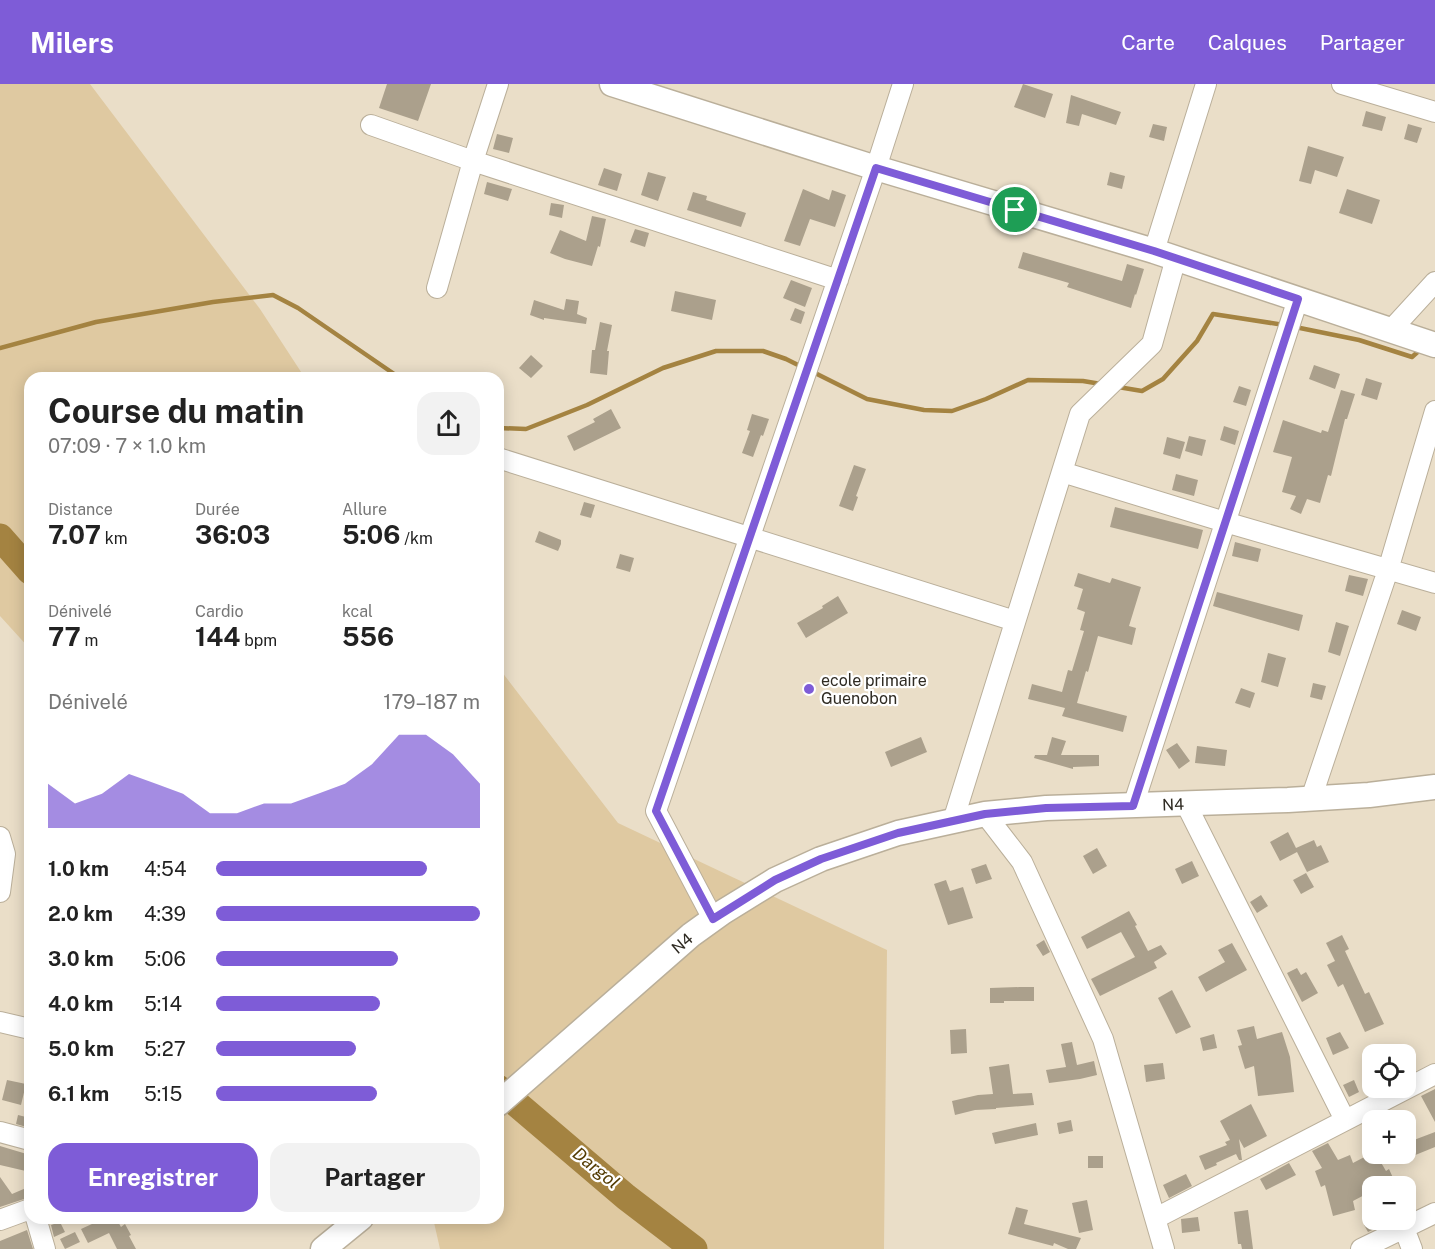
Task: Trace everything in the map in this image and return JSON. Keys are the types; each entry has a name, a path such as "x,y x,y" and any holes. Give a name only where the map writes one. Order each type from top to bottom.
{"main road":[{"path":"612,84 876,168 1165,254 1427,342"},
{"name":"N4","path":"504,1099 691,935 713,919 775,880 821,859 898,833 985,814 1046,808 1311,799 1435,787"},
{"path":"323,1249 354,1224"}],"street":[{"path":"437,288 473,161 498,84"},
{"path":"713,919 656,811 903,84"},
{"path":"952,821 1080,414 1152,344 1165,254 1206,84"},
{"path":"1342,84 1435,112"},
{"path":"371,125 473,161 838,280"},
{"path":"1391,330 1435,282"},
{"path":"1133,806 1298,299"},
{"path":"1311,799 1388,570 1435,411"},
{"path":"504,460 1016,621"},
{"path":"1062,472 1435,583"},
{"path":"1186,804 1345,1120"},
{"path":"985,814 1022,862 1103,1039 1164,1249"},
{"path":"0,837 5,854 0,889"},
{"path":"0,1022 24,1028"},
{"path":"1156,1218 1435,1074"},
{"path":"0,1132 24,1138"},
{"path":"0,1220 24,1211"},
{"path":"1416,1222 1435,1212"},
{"path":"38,1224 45,1249"},
{"path":"1361,1249 1400,1230"},
{"path":"1405,1230 1412,1249"}],"shaded area":[{"path":"0,84 90,84 260,309 301,372 24,372 24,642 0,616"},
{"path":"504,675 618,823 887,950 884,1249 440,1249 434,1224 504,1224"}],"building":[{"path":"387,84 431,84 418,121 379,108"},
{"path":"1023,84 1053,94 1045,118 1014,107"},
{"path":"1071,95 1121,112 1116,125 1082,114 1079,126 1066,123"},
{"path":"1366,111 1386,117 1382,131 1362,126"},
{"path":"1153,124 1167,127 1164,141 1149,137"},
{"path":"1408,124 1422,128 1417,143 1404,139"},
{"path":"497,134 513,138 509,153 493,149"},
{"path":"1308,146 1344,157 1337,177 1315,170 1311,184 1299,181"},
{"path":"604,168 622,174 617,191 598,185"},
{"path":"648,172 666,177 658,201 641,195"},
{"path":"1110,172 1125,176 1122,189 1107,185"},
{"path":"487,182 512,189 508,201 484,194"},
{"path":"803,189 829,200 832,190 846,195 835,227 810,219 800,246 784,241"},
{"path":"1347,189 1380,200 1372,224 1339,213"},
{"path":"693,192 707,196 706,200 746,213 741,227 687,210"},
{"path":"551,203 564,205 562,218 549,215"},
{"path":"592,216 606,219 600,247 598,246 592,266 550,253 560,230 586,241"},
{"path":"635,229 649,233 645,247 630,242"},
{"path":"1023,252 1122,281 1127,264 1144,269 1131,308 1067,287 1069,283 1018,268"},
{"path":"791,280 812,288 805,307 783,298"},
{"path":"675,291 716,300 712,320 671,311"},
{"path":"566,299 579,301 577,314 587,318 586,324 544,318 544,320 530,315 534,300 564,310"},
{"path":"795,308 805,312 801,324 790,320"},
{"path":"600,322 612,325 607,351 609,351 607,375 590,373 592,350 595,350"},
{"path":"531,355 543,366 531,378 519,368"},
{"path":"1314,365 1340,374 1335,389 1309,379"},
{"path":"1366,378 1382,383 1377,400 1361,395"},
{"path":"1239,386 1251,390 1246,406 1233,402"},
{"path":"1341,390 1355,394 1347,419 1345,419 1331,476 1328,475 1320,503 1307,499 1301,514 1290,509 1296,496 1282,492 1292,457 1273,452 1283,420 1321,433 1322,430 1328,432"},
{"path":"611,409 621,428 574,451 567,436 595,422 593,419"},
{"path":"752,414 769,419 753,457 742,453 750,431 747,430"},
{"path":"1224,426 1239,431 1235,445 1220,440"},
{"path":"1189,436 1206,440 1202,456 1185,451"},
{"path":"1167,437 1185,442 1180,459 1163,454"},
{"path":"854,465 866,469 853,511 839,506"},
{"path":"1176,474 1198,480 1194,496 1172,490"},
{"path":"584,502 595,505 591,518 580,515"},
{"path":"1115,507 1203,530 1198,549 1110,527"},
{"path":"539,531 561,540 558,551 535,542"},
{"path":"1235,542 1261,549 1258,562 1232,556"},
{"path":"620,554 634,558 630,572 616,568"},
{"path":"1078,573 1110,583 1112,578 1141,587 1129,626 1136,628 1132,645 1098,636 1077,703 1127,716 1123,732 1062,716 1065,708 1028,699 1032,684 1062,692 1068,670 1072,671 1084,631 1080,630 1085,612 1077,609 1083,589 1074,586"},
{"path":"1349,575 1368,579 1363,596 1345,591"},
{"path":"1217,592 1303,615 1299,631 1213,606"},
{"path":"838,596 848,613 806,638 797,623"},
{"path":"1402,610 1421,617 1416,631 1397,624"},
{"path":"1336,622 1349,626 1340,656 1328,652"},
{"path":"1268,653 1286,658 1278,687 1261,682"},
{"path":"1313,683 1326,686 1322,700 1310,697"},
{"path":"1241,688 1255,693 1250,708 1235,703"},
{"path":"921,737 927,752 891,767 885,752"},
{"path":"1052,737 1066,741 1061,755 1099,755 1099,766 1073,767 1073,769 1034,758 1035,755 1047,755"},
{"path":"1177,743 1190,761 1179,769 1166,750"},
{"path":"1197,746 1227,750 1225,766 1195,763"},
{"path":"1288,832 1296,848 1314,840 1317,847 1321,845 1329,862 1307,872 1297,852 1280,861 1270,842"},
{"path":"1097,848 1107,866 1093,874 1083,856"},
{"path":"1192,861 1199,876 1182,884 1175,869"},
{"path":"986,864 992,879 976,884 971,869"},
{"path":"1306,873 1314,887 1301,894 1293,880"},
{"path":"946,880 950,891 963,887 973,918 948,925 934,884"},
{"path":"1261,895 1268,906 1257,913 1250,902"},
{"path":"1129,911 1148,951 1161,945 1167,954 1154,962 1157,968 1100,996 1091,979 1135,957 1121,932 1087,949 1081,937"},
{"path":"1342,935 1349,949 1345,951 1365,994 1369,992 1384,1024 1365,1032 1343,984 1338,987 1327,965 1335,961 1326,943"},
{"path":"1044,940 1050,952 1043,956 1036,945"},
{"path":"1232,943 1247,970 1206,992 1198,977 1225,962 1218,950"},
{"path":"1297,968 1301,975 1306,972 1318,993 1302,1002 1287,973"},
{"path":"1034,987 1034,1001 990,1003 990,988"},
{"path":"1172,990 1191,1027 1176,1034 1158,998"},
{"path":"1254,1026 1257,1039 1282,1032 1290,1057 1294,1092 1258,1096 1254,1066 1245,1069 1238,1046 1242,1045 1237,1030"},
{"path":"966,1029 967,1053 951,1054 950,1030"},
{"path":"1340,1032 1349,1048 1333,1055 1326,1038"},
{"path":"1214,1034 1217,1048 1203,1051 1200,1038"},
{"path":"1072,1042 1077,1065 1094,1061 1097,1075 1049,1083 1046,1070 1066,1067 1061,1044"},
{"path":"1163,1063 1165,1079 1146,1082 1144,1065"},
{"path":"1009,1064 1013,1094 1032,1093 1034,1105 975,1110 955,1115 952,1101 993,1094 989,1067"},
{"path":"7,1080 24,1084 21,1105 2,1100"},
{"path":"1354,1080 1359,1092 1349,1097 1343,1085"},
{"path":"1435,1089 1435,1122 1421,1096"},
{"path":"1251,1104 1267,1136 1244,1148 1239,1139 1242,1160 1239,1160 1236,1154 1205,1170 1199,1156 1227,1145 1225,1142 1230,1140 1220,1121"},
{"path":"18,1115 24,1116 24,1126 16,1124"},
{"path":"1071,1120 1073,1131 1059,1134 1057,1123"},
{"path":"1036,1123 1038,1135 995,1144 992,1133"},
{"path":"1435,1132 1435,1147 1416,1155 1416,1139"},
{"path":"1328,1143 1338,1160 1350,1155 1353,1163 1362,1158 1362,1164 1382,1164 1386,1171 1389,1169 1392,1176 1362,1176 1362,1196 1353,1201 1355,1210 1333,1216 1325,1185 1321,1187 1315,1171 1322,1168 1312,1151"},
{"path":"0,1146 24,1153 24,1171 0,1165"},
{"path":"1088,1156 1103,1156 1103,1168 1088,1168"},
{"path":"1289,1163 1296,1175 1266,1190 1260,1179"},
{"path":"1186,1174 1192,1186 1169,1198 1163,1185"},
{"path":"0,1177 12,1194 24,1189 24,1199 0,1207"},
{"path":"1087,1200 1093,1230 1079,1233 1072,1203"},
{"path":"1016,1207 1028,1210 1024,1224 1081,1238 1076,1249 1068,1249 1054,1243 1053,1246 1008,1234"},
{"path":"1248,1210 1253,1249 1242,1249 1241,1244 1238,1244 1234,1212"},
{"path":"1198,1217 1200,1231 1182,1233 1181,1219"},
{"path":"61,1224 65,1232 54,1237 51,1225"},
{"path":"92,1224 119,1224 121,1227 125,1224 136,1249 117,1249 109,1233 88,1243 81,1229"},
{"path":"27,1230 33,1249 0,1249 0,1241"},
{"path":"75,1232 80,1242 65,1249 60,1239"}],"waterway":[{"path":"0,348 96,322 213,302 273,295 298,308 391,372"},
{"path":"1118,387 1142,391 1163,379 1197,341 1213,314 1284,325"},
{"path":"1295,327 1359,340 1412,357 1421,349"},
{"path":"504,428 526,429 587,405 663,368 716,351 763,351 804,368"},
{"path":"811,371 867,399 924,410 952,411 1028,380 1083,381 1101,384"},
{"name":"Dargol","path":"0,537 24,564"},
{"name":"Dargol","path":"504,1093 626,1197 694,1249"}],"place":[{"name":"ecole primaire Guenobon","path":"809,689"}],"route":[{"path":"876,168 1015,210 1154,251 1298,299 1133,806 1046,808 985,814 898,833 821,859 775,880 713,919 656,811 876,168"}]}
